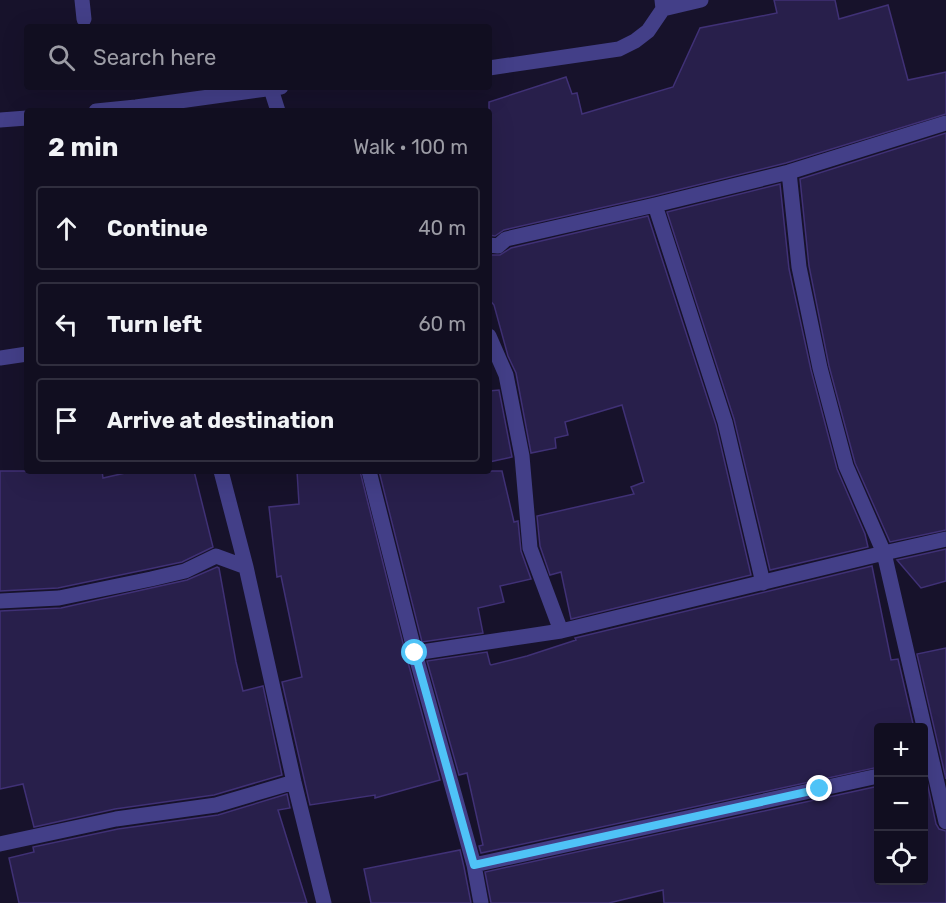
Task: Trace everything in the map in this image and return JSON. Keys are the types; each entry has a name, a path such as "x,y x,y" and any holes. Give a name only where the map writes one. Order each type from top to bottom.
{"street":[{"path":"82,0 84,19"},
{"path":"492,68 619,49 648,31 663,4 701,0"},
{"path":"143,108 263,90"},
{"path":"276,90 278,108"},
{"path":"0,120 24,118"},
{"path":"492,245 498,246 506,239 789,172 946,123"},
{"path":"789,172 799,267 820,368 846,466 884,553 946,822"},
{"path":"655,205 725,422 763,583"},
{"path":"492,343 506,375 520,444 530,548 561,631"},
{"path":"0,358 24,354"},
{"path":"222,474 246,567 294,782 324,903"},
{"path":"370,474 415,653 474,865 481,903"},
{"path":"415,653 561,631 946,539"},
{"path":"0,601 59,598 185,572 216,556 246,567"},
{"path":"474,865 874,777"},
{"path":"0,844 116,819 216,805 294,782"}],"building":[{"path":"774,0 835,0 839,19 888,5 908,80 946,72 946,114 786,163 504,230 492,236 492,108 489,108 489,102 566,77 572,94 577,93 582,114 673,87 700,28 777,13"},
{"path":"946,133 946,530 890,542 855,463 829,366 809,266 800,179"},
{"path":"780,184 789,269 811,370 837,469 865,534 868,547 770,570 734,419 667,212"},
{"path":"648,216 716,425 751,575 571,619 561,572 550,575 540,546 537,516 634,494 631,487 644,482 622,405 565,422 568,435 555,438 556,448 531,453 516,373 508,356 492,303 492,255 500,255 511,248"},
{"path":"499,390 512,457 492,461 492,391"},
{"path":"0,471 24,471 24,474 102,474 103,478 121,474 195,474 213,547 182,562 58,588 0,591"},
{"path":"492,471 502,471 514,522 518,521 521,551 531,579 500,586 504,602 478,608 483,633 422,642 380,474 492,474"},
{"path":"297,474 361,474 440,780 375,798 375,795 310,805 282,682 302,677 281,576 277,577 269,507 299,504"},
{"path":"946,549 946,581 921,588 897,560"},
{"path":"872,566 891,660 898,659 913,723 874,723 874,768 481,853 479,846 483,845 467,773 459,775 427,661 487,652 491,665 527,656 576,640 575,638"},
{"path":"217,567 243,691 263,686 282,775 214,795 115,809 34,827 23,784 0,789 0,611 61,608 187,580"},
{"path":"946,648 946,779 917,654"},
{"path":"874,787 874,885 928,885 928,787 936,824 939,829 946,831 946,903 664,903 663,890 609,903 491,903 485,872"},
{"path":"287,794 290,808 278,810 307,903 19,903 9,858 34,852 33,847 118,829 218,815"},
{"path":"460,850 471,903 371,903 364,869"}],"route":[{"path":"415,653 474,865 820,789"}]}
